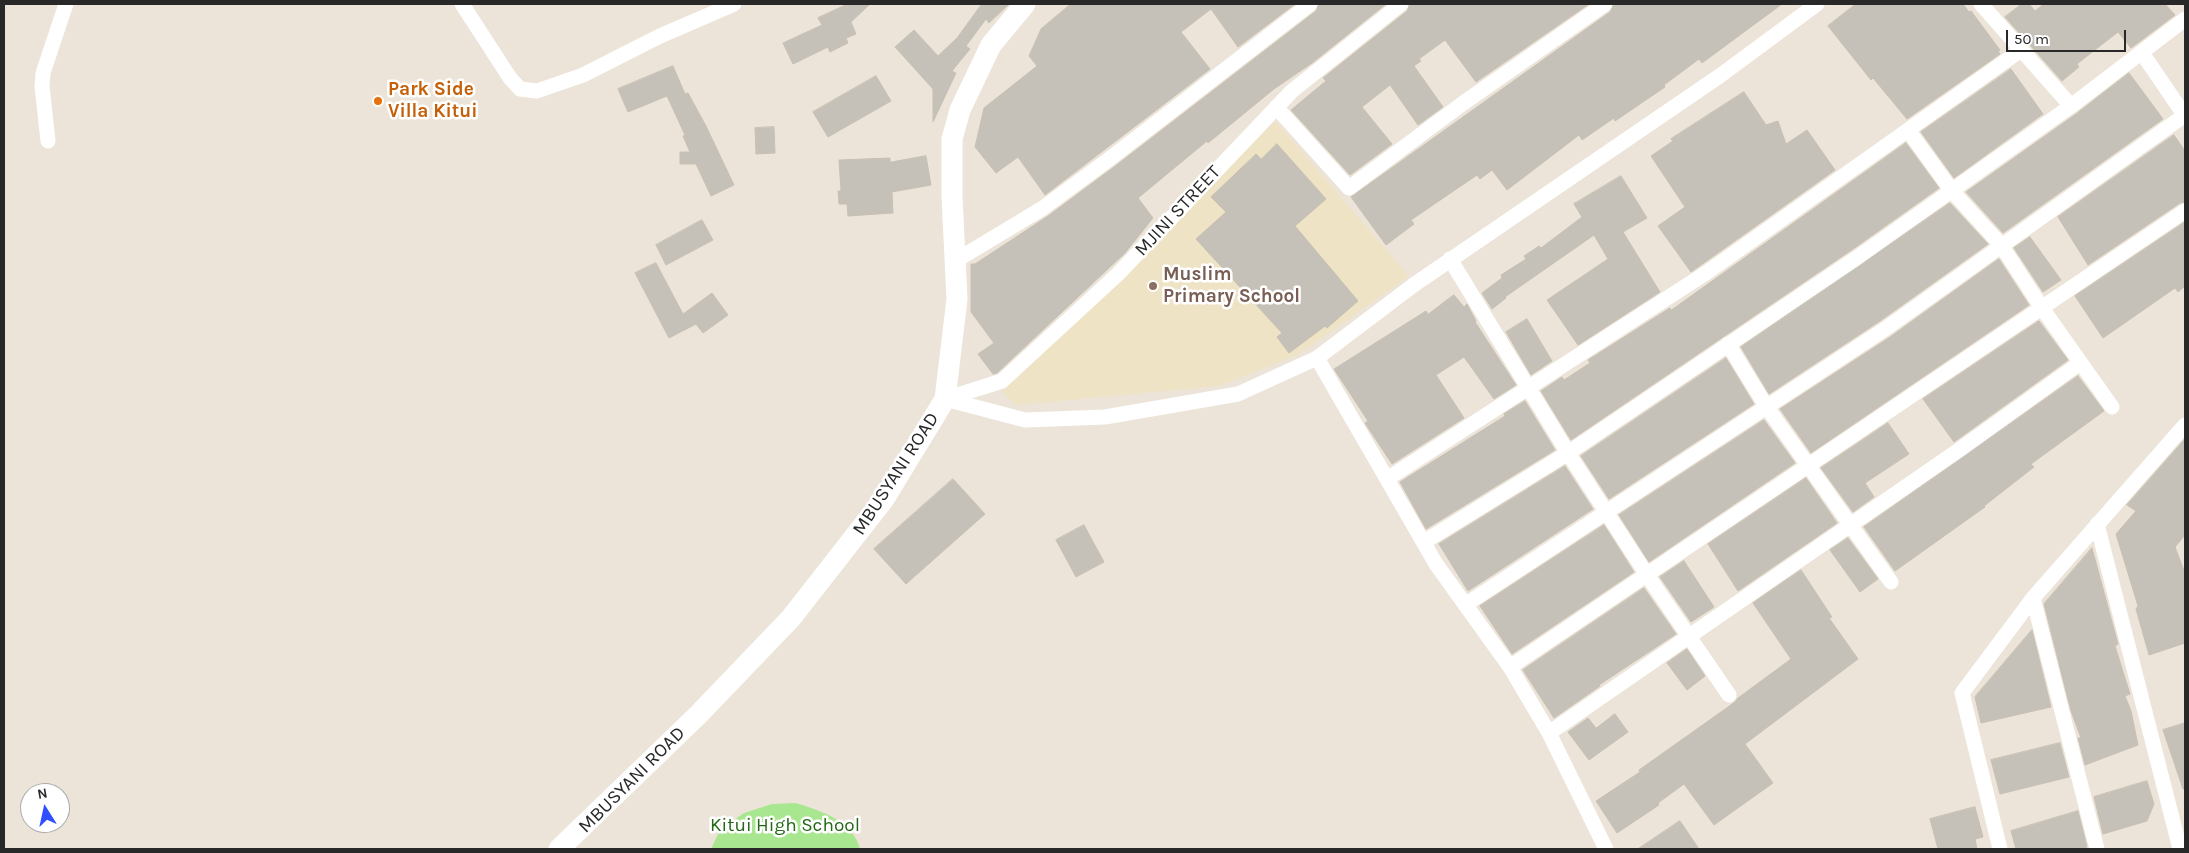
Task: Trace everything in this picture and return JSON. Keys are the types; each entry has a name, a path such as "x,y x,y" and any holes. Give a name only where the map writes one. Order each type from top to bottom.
{"street":[{"path":"48,141 42,86 44,72 66,4"},
{"path":"462,4 510,78 520,89 537,91 583,74 660,36 734,4"},
{"name":"MBUSYANI ROAD","path":"560,849 698,716 792,618 884,499 945,399 957,299 952,198 952,139 960,110 991,45 1025,4"},
{"path":"955,261 1043,208 1310,4"},
{"name":"MJINI STREET","path":"945,399 1002,381 1118,274 1292,91 1401,4"},
{"path":"1276,107 1349,188 1462,104 1605,4"},
{"path":"945,399 1025,420 1105,418 1238,394 1317,358 1450,259 1713,80 1817,4"},
{"path":"1980,4 2071,106"},
{"path":"1424,542 1568,453 1952,191 2071,106 2185,19"},
{"path":"1387,479 1706,273 2021,50"},
{"path":"1465,605 1885,329 2185,115 2142,53"},
{"path":"1908,130 1952,191 2002,246 2042,308 2112,407"},
{"path":"1510,667 2185,212"},
{"path":"1450,259 1568,453 1607,510 1688,637 1729,695"},
{"path":"1728,344 1766,406 1891,582"},
{"path":"1317,358 1424,542 1465,605 1510,667 1549,732 1606,849"},
{"path":"1549,732 1959,450 2080,363"},
{"path":"2000,849 1962,693 2033,598 2185,425"},
{"path":"2097,524 2180,849"},
{"path":"2033,598 2096,849"}],"shaded area":[{"path":"1275,121 1409,276 1298,355 1218,386 1017,405 1002,392"}],"green space":[{"name":"Kitui High School","path":"795,803 825,813 843,824 856,839 860,849 711,849 720,830 744,813 772,804"}],"building":[{"path":"848,4 870,4 851,22 856,34 846,38 848,43 830,52 828,47 793,64 783,43 822,25 818,18"},
{"path":"982,4 1009,4 989,23 986,19 966,46 970,49 952,71 956,73 933,122 933,89 895,47 914,30 938,56 957,38"},
{"path":"1071,4 1295,4 1238,47 1211,9 1181,32 1210,69 1045,195 1018,157 996,173 975,147 984,108 1037,66 1029,56 1041,29"},
{"path":"1319,4 1386,4 1312,63 1274,89 1208,143 1207,141 1138,198 1153,218 1125,253 997,373 993,374 978,354 994,343 971,312 971,264 975,264 1048,216 1114,167 1316,11"},
{"path":"1410,4 1589,4 1476,82 1445,40 1419,59 1421,61 1414,66 1443,107 1418,125 1390,85 1362,107 1392,144 1350,175 1291,110 1326,81 1323,78 1407,11"},
{"path":"1614,4 1782,4 1702,63 1699,59 1664,85 1665,87 1615,121 1614,118 1582,140 1579,135 1507,190 1492,170 1480,179 1477,175 1411,220 1414,224 1386,245 1351,197 1610,12"},
{"path":"1856,4 1963,4 1969,12 1971,11 2000,50 1998,51 2000,54 1907,119 1873,78 1871,80 1828,26"},
{"path":"2022,4 2029,4 2035,11 2044,4 2165,4 2175,15 2131,48 2118,32 2077,64 2079,67 2062,81 2005,17"},
{"path":"673,66 685,94 688,93 706,126 734,185 711,196 696,164 680,164 680,152 690,152 683,136 685,135 667,96 628,112 618,89"},
{"path":"2011,69 2043,114 1954,178 1921,132"},
{"path":"2129,73 2163,119 2003,233 1966,192 2076,114"},
{"path":"876,76 891,101 828,137 813,112"},
{"path":"1744,92 1766,125 1778,121 1786,144 1807,130 1835,170 1691,272 1658,226 1685,207 1651,156 1673,141 1671,139"},
{"path":"774,127 775,153 756,154 755,128"},
{"path":"2174,135 2185,151 2185,202 2180,203 2088,265 2058,217"},
{"path":"1906,143 1939,188 1853,249 1571,440 1541,391 1562,377 1564,380 1590,363 1588,360 1670,308 1671,310"},
{"path":"1277,144 1326,199 1295,226 1358,301 1327,328 1325,326 1289,353 1277,337 1282,333 1196,239 1226,212 1211,197 1256,154 1261,159"},
{"path":"926,156 931,185 892,192 893,213 848,216 847,204 839,204 838,191 841,191 839,160 890,158 890,162"},
{"path":"1621,176 1647,218 1623,232 1660,292 1578,345 1547,300 1608,259 1594,235 1505,297 1492,309 1482,293 1502,278 1501,275 1526,259 1524,256 1539,246 1541,248 1582,217 1574,204"},
{"path":"1950,203 1988,244 1880,321 1769,394 1741,347"},
{"path":"702,220 713,240 666,265 656,245"},
{"path":"2185,222 2185,286 2178,292 2175,288 2103,338 2075,296"},
{"path":"2030,237 2061,280 2043,292 2014,248"},
{"path":"1999,259 2029,305 1811,453 1780,409 1890,337"},
{"path":"656,263 683,314 712,293 728,315 703,333 696,324 669,338 635,273"},
{"path":"1454,295 1464,307 1467,304 1475,322 1516,385 1494,399 1464,357 1436,375 1464,418 1392,464 1365,423 1368,421 1334,369 1426,311 1428,314"},
{"path":"1527,319 1552,361 1531,375 1506,332"},
{"path":"2039,321 2068,360 1954,442 1923,399"},
{"path":"1726,358 1754,404 1609,499 1581,456"},
{"path":"2078,376 2104,411 2031,464 2034,467 1985,507 1895,571 1864,527"},
{"path":"1525,401 1555,450 1426,529 1400,482 1505,416 1504,414"},
{"path":"1764,420 1795,463 1649,562 1619,515"},
{"path":"1888,423 1909,454 1865,483 1874,497 1853,512 1821,468"},
{"path":"2185,439 2185,535 2175,547 2185,573 2185,643 2149,655 2136,609 2138,606 2116,534 2136,511 2127,505"},
{"path":"1565,466 1593,509 1468,591 1439,544"},
{"path":"1806,478 1837,523 1738,591 1708,544"},
{"path":"953,479 985,514 906,584 874,549"},
{"path":"1084,525 1104,562 1076,577 1056,540"},
{"path":"1604,525 1634,572 1512,654 1480,606"},
{"path":"1848,538 1878,579 1860,592 1830,550"},
{"path":"2092,548 2118,644 2115,646 2130,694 2125,696 2131,711 2138,745 2085,765 2078,738 2081,738 2071,711 2044,604"},
{"path":"1684,561 1714,607 1691,622 1660,577"},
{"path":"1801,570 1832,617 1829,618 1858,659 1745,744 1773,783 1714,825 1684,784 1658,803 1659,805 1617,833 1596,801 1640,772 1639,770 1735,702 1791,659 1753,603"},
{"path":"1644,588 1676,634 1599,685 1554,718 1523,670"},
{"path":"2032,630 2051,707 1981,723 1975,697"},
{"path":"1687,649 1705,676 1687,690 1667,663"},
{"path":"1615,714 1628,732 1589,760 1568,732 1588,718 1596,728"},
{"path":"2185,723 2185,789 2183,789 2163,730"},
{"path":"2060,743 2069,777 2000,794 1991,760"},
{"path":"2147,781 2154,804 2147,821 2103,834 2094,797"},
{"path":"1975,807 1983,837 1975,839 1977,849 1938,849 1930,819"},
{"path":"2078,811 2087,847 2079,849 2016,849 2011,831"},
{"path":"1680,821 1699,849 1638,849"}],"place":[{"name":"Park Side Villa Kitui","path":"378,101"},
{"name":"Muslim Primary School","path":"1153,286"}]}
